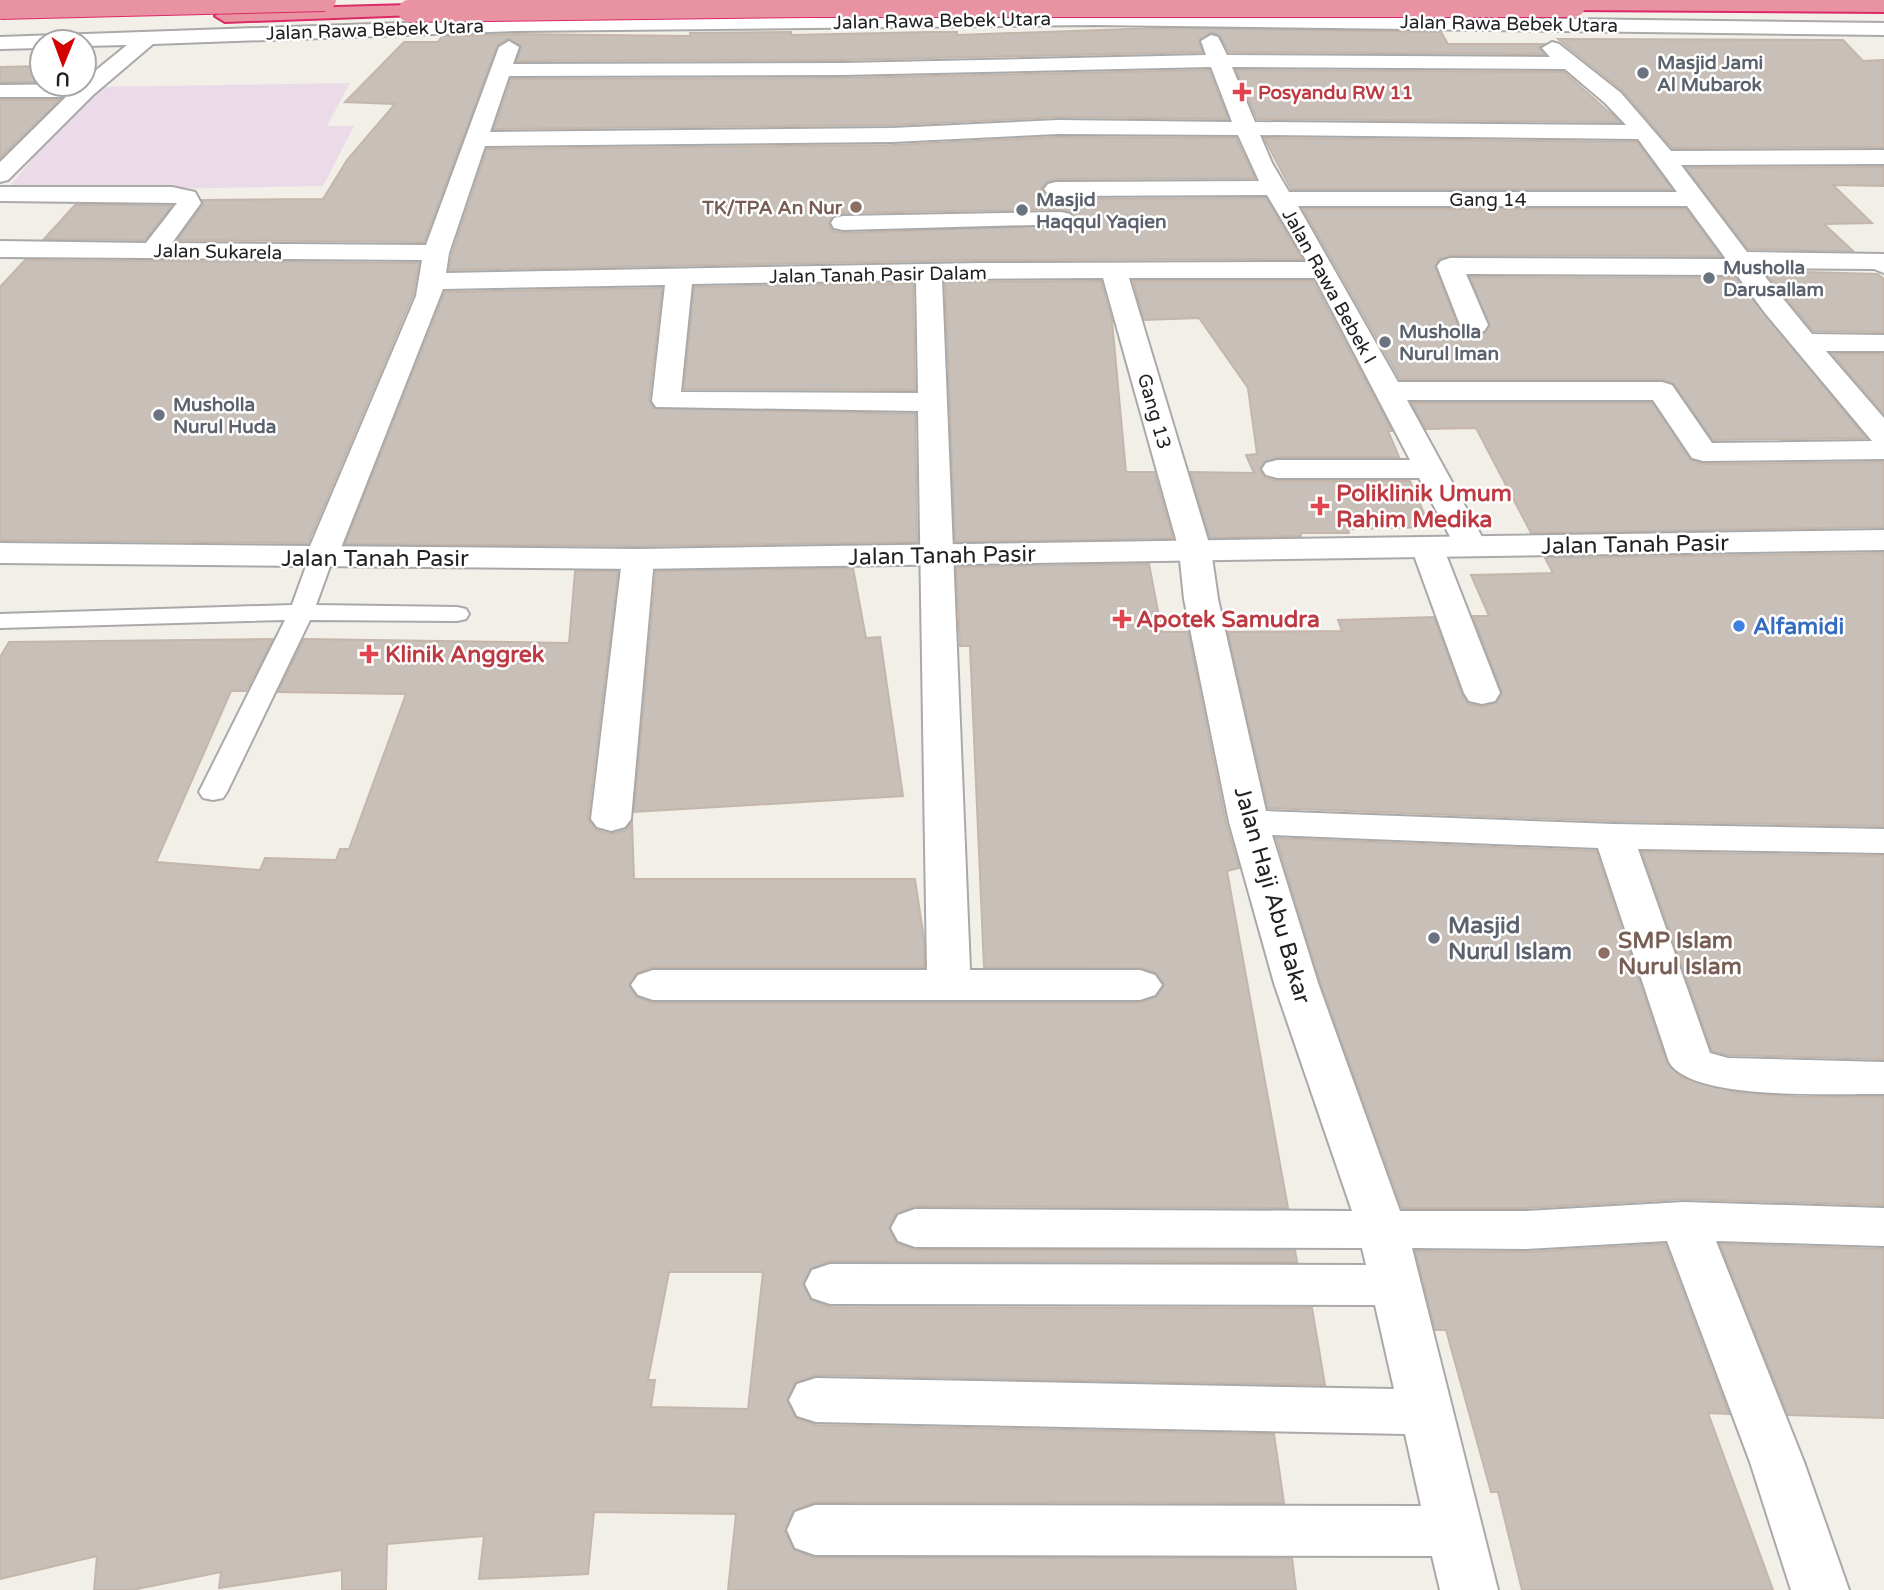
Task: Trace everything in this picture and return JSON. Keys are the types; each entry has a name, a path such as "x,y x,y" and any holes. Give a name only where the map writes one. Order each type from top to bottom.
{"highway":[{"path":"0,8 325,0"},
{"path":"0,20 836,6 1884,6"},
{"path":"0,32 225,16"}],"street":[{"path":"98,80 158,36 190,0"},
{"path":"727,22 730,0"},
{"path":"1433,0 1447,21"},
{"path":"1095,19 1109,64"},
{"name":"Jalan Rawa Bebek Utara","path":"98,39 198,34 385,35 516,24 1095,19 1447,21 1881,32"},
{"name":"Jalan Rawa Bebek I","path":"1203,19 1260,163 1324,270 1471,547"},
{"path":"676,70 688,23"},
{"path":"321,558 429,296 434,267 516,24"},
{"path":"1520,24 1613,98 1645,132 1742,264 1884,436"},
{"path":"185,54 198,34"},
{"name":"Jalan Rawa Bebek Utara","path":"0,43 28,42"},
{"path":"502,70 676,70 1218,61 1571,63"},
{"path":"0,91 28,91"},
{"path":"0,175 77,98"},
{"path":"1236,103 1262,103"},
{"path":"477,139 892,135 1045,128 1645,132"},
{"path":"1045,128 1061,219 1079,271"},
{"path":"1665,158 1884,157"},
{"name":"Gang 14","path":"1056,189 1695,199"},
{"path":"0,194 172,194 187,197 189,203 153,250"},
{"path":"844,223 1061,219"},
{"name":"Jalan Sukarela","path":"0,249 153,250 434,267"},
{"path":"1474,325 1450,266 1881,261 1884,265"},
{"name":"Jalan Tanah Pasir Dalam","path":"434,267 680,279 929,273 1324,270"},
{"name":"Gang 13","path":"1114,272 1195,550"},
{"path":"929,273 948,985"},
{"path":"680,279 666,401 934,402"},
{"path":"1804,342 1884,343"},
{"path":"1386,391 1662,391 1703,452 1884,450"},
{"path":"1277,469 1429,469"},
{"name":"Jalan Tanah Pasir","path":"2,555 638,559 1884,540"},
{"path":"1427,547 1482,693"},
{"name":"Jalan Haji Abu Bakar","path":"1195,550 1201,599 1249,822 1296,983 1383,1231 1469,1590"},
{"path":"611,818 638,559"},
{"path":"1249,822 1614,836 1884,841"},
{"path":"1614,836 1691,1062 1706,1070 1728,1074 1884,1078"},
{"path":"653,985 1140,985"},
{"path":"1684,1221 1777,1462 1821,1590"},
{"path":"915,1228 1526,1230 1684,1221 1884,1227"},
{"path":"830,1284 1396,1285"},
{"path":"816,1400 1426,1412"},
{"path":"815,1530 1455,1531"}],"lane":[{"path":"213,792 228,753 300,612 321,558"},
{"path":"0,621 300,612 457,614"}],"shaded area":[{"path":"350,83 327,126 354,126 323,186 5,192 82,98 98,98 98,87"}],"building":[{"path":"1157,28 1441,32 1448,44 1544,44 1539,48 1544,54 1229,52 1220,36 1212,32 1199,40 1202,52 842,60 517,61 521,46 508,39 497,46 424,242 177,240 203,205 202,200 323,199 347,160 395,104 345,102 404,42 438,42 442,36 516,34 690,36 690,33 791,32 791,35 957,32 957,35"},
{"path":"1558,39 1843,40 1863,61 1884,60 1884,147 1672,148 1623,91"},
{"path":"28,66 28,82 0,82 0,67"},
{"path":"1209,70 1228,119 1058,117 892,125 494,129 511,79 842,78"},
{"path":"1236,70 1564,72 1620,122 1257,119"},
{"path":"0,100 60,100 0,158"},
{"path":"1058,137 1236,138 1255,178 1056,179 1046,182 1041,189 1046,196 1056,199 1266,198 1302,259 980,260 449,270 487,149 892,145","holes":["1061,209 1072,213 1075,218 1072,225 843,233 833,231 829,224 832,217 843,213"]},
{"path":"1264,138 1637,142 1672,189 1291,189"},
{"path":"1884,167 1884,186 1833,185 1872,223 1824,224 1853,251 1748,249 1686,168"},
{"path":"75,205 172,206 145,240 44,239"},
{"path":"1303,209 1686,209 1721,256 1450,255 1439,259 1435,267 1458,326 1464,334 1484,334 1490,326 1470,277 1736,278 1866,438 1713,440 1674,384 1662,379 1400,379"},
{"path":"25,260 419,263 413,295 308,543 0,540 0,287"},
{"path":"1764,271 1878,274 1884,279 1884,332 1813,331"},
{"path":"1101,281 1112,321 1126,472 1154,472 1173,538 955,542 945,282"},
{"path":"1133,281 1313,281 1392,431 1388,431 1399,457 1277,457 1264,462 1260,470 1265,478 1277,481 1410,481 1430,527 1348,529 1349,533 1301,533 1301,536 1210,538 1190,472 1254,473 1246,455 1257,454 1248,388 1199,318 1144,320"},
{"path":"913,283 915,390 684,389 694,287"},
{"path":"662,288 649,401 654,408 915,414 917,542 638,546 345,544 445,292"},
{"path":"1832,354 1884,354 1884,414"},
{"path":"1411,403 1652,403 1690,459 1702,464 1884,462 1884,527 1531,533 1476,428 1426,429"},
{"path":"1884,553 1884,826 1614,821 1268,808 1228,632 1342,631 1338,620 1434,617 1462,694 1468,704 1483,707 1497,702 1502,692 1473,616 1489,616 1471,575 1553,573 1545,558"},
{"path":"1149,564 1162,632 1188,632 1226,823 1239,868 1227,871 1288,1208 915,1206 896,1214 889,1229 897,1243 915,1250 1295,1250 1297,1262 830,1261 810,1269 803,1285 811,1300 830,1307 1312,1308 1325,1385 816,1375 795,1383 787,1401 796,1418 816,1425 1274,1434 1284,1503 815,1502 793,1511 785,1531 794,1550 815,1558 1292,1558 1296,1590 728,1590 736,1514 594,1512 588,1574 479,1579 484,1536 387,1544 386,1590 342,1590 342,1570 219,1588 221,1572 132,1590 94,1590 97,1556 0,1579 0,657 9,642 273,639 246,691 231,691 156,862 260,870 265,858 336,860 340,849 349,849 406,694 278,692 304,639 569,643 575,571 618,571 588,819 596,830 610,834 626,830 632,822 634,879 915,879 924,939 924,967 653,967 637,973 629,984 636,997 653,1003 1140,1003 1156,997 1165,985 1156,973 1141,968 984,967 970,646 960,646 956,567","holes":["669,1272 763,1272 748,1409 651,1407 655,1380 648,1380"]},
{"path":"853,568 866,638 880,637 903,796 634,812 656,571"},
{"path":"1276,838 1596,851 1667,1064 1682,1077 1734,1092 1801,1097 1884,1097 1884,1205 1684,1199 1526,1208 1402,1208 1320,982"},
{"path":"1642,852 1884,856 1884,1059 1728,1055 1712,1051"},
{"path":"1665,1244 1729,1414 1708,1413 1773,1590 1522,1590 1498,1492 1491,1492 1446,1330 1435,1330 1415,1251 1526,1252"},
{"path":"1720,1244 1884,1249 1884,1418 1788,1415"}],"place":[{"name":"Masjid Jami Al Mubarok","path":"1643,73"},
{"name":"Posyandu RW 11","path":"1242,92"},
{"name":"TK/TPA An Nur","path":"856,207"},
{"name":"Masjid Haqqul Yaqien","path":"1022,210"},
{"name":"Musholla Darusallam","path":"1709,278"},
{"name":"Musholla Nurul Iman","path":"1385,342"},
{"name":"Musholla Nurul Huda","path":"159,415"},
{"name":"Poliklinik Umum Rahim Medika","path":"1320,506"},
{"name":"Apotek Samudra","path":"1122,619"},
{"name":"Alfamidi","path":"1739,626"},
{"name":"Klinik Anggrek","path":"369,654"},
{"name":"Masjid Nurul Islam","path":"1434,938"},
{"name":"SMP Islam Nurul Islam","path":"1604,953"}]}
